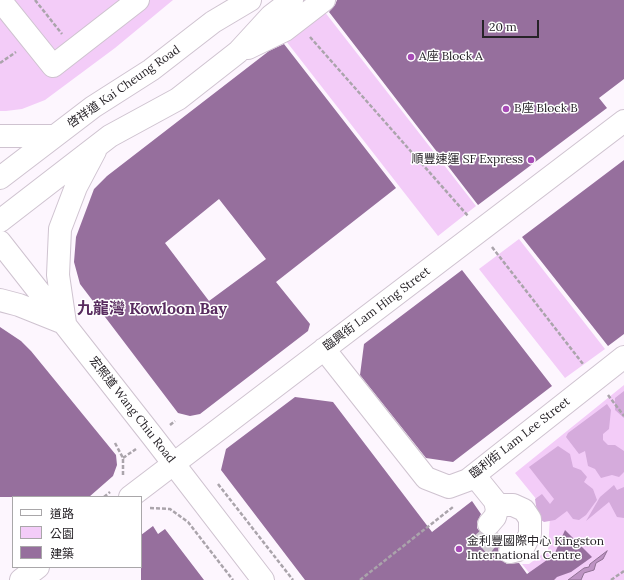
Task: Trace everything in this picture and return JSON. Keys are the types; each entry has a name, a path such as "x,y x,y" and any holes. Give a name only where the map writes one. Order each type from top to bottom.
{"main road":[{"path":"0,0 53,66 138,0"},
{"path":"213,22 231,0"},
{"name":"啓祥道 Kai Cheung Road","path":"0,178 93,107 152,70 213,22 250,0"},
{"path":"0,221 100,143 178,99 238,52 271,16 292,0"},
{"path":"238,52 285,30 324,0"},
{"name":"臨興街 Lam Hing Street","path":"122,489 174,464 624,121"},
{"path":"0,136 54,136"},
{"path":"0,300 19,305 65,323 58,275 60,229 76,187 100,143"},
{"name":"宏照道 Wang Chiu Road","path":"0,242 65,323 263,580"},
{"name":"臨利街 Lam Lee Street","path":"324,349 426,478 449,487 468,480 478,480 624,357"},
{"path":"478,480 495,501 492,515 513,505 524,510 530,519 530,534 524,546 518,550 510,552"},
{"path":"21,580 37,568"}],"path":[{"path":"35,0 74,49"},
{"path":"306,32 469,217"},
{"path":"0,63 14,54"},
{"path":"491,246 588,370"},
{"path":"607,394 624,416"},
{"path":"106,496 122,489 123,458 115,443"},
{"path":"360,580 478,480"},
{"path":"218,484 293,580"},
{"path":"152,508 170,509 188,522 233,580"},
{"path":"611,580 624,571"}],"green space":[{"path":"0,0 173,0 115,48 45,100 22,109 0,111"},
{"path":"324,11 476,206 438,236 286,41"},
{"path":"519,239 605,349 565,378 479,269"},
{"path":"624,385 624,580 535,580 522,564 529,564 548,550 550,516 515,473"}],"shaded area":[{"path":"624,391 624,418 615,410 615,398"},
{"path":"607,404 611,410 609,429 603,434 603,440 608,445 615,445 624,451 624,472 619,477 612,475 601,478 595,469 588,466 585,451 579,454 566,437 568,433"},
{"path":"558,446 570,454 573,467 581,470 587,477 584,482 593,489 597,500 586,515 579,520 573,519 567,511 555,520 544,522 538,518 535,499 542,494 550,504 554,499 529,467"},
{"path":"614,485 617,490 624,487 624,518 617,517 609,502 586,521 600,497"},
{"path":"607,551 603,559 596,563 594,570 584,573 581,580 568,580 584,568 589,567 590,564"}],"building":[{"path":"337,0 624,0 624,79 599,98 607,108 478,205 329,12"},
{"path":"284,44 396,188 276,282 310,324 308,331 200,414 190,416 178,413 80,284 74,262 76,237 94,189 107,176 269,51","holes":["219,199 266,259 209,301 165,243"]},
{"path":"624,160 624,334 608,346 522,237"},
{"path":"462,270 552,386 453,462 426,458 360,375 364,344"},
{"path":"0,327 21,341 31,351 116,455 117,465 113,476 90,496 0,497"},
{"path":"295,397 333,402 432,532 472,501 481,514 477,522 477,528 481,533 487,536 496,534 503,542 498,549 498,555 501,560 507,564 519,563 527,574 554,555 565,530 592,557 571,572 557,577 554,580 305,580 221,470 226,449"},
{"path":"153,526 158,534 165,529 204,580 141,580 142,534"}],"tunnel":[{"path":"481,530 494,545 504,553 510,552"}],"place":[{"name":"A座 Block A","path":"411,57"},
{"name":"B座 Block B","path":"506,109"},
{"name":"順豐速運 SF Express","path":"531,160"},
{"name":"金利豐國際中心 Kingston International Centre","path":"459,549"}],"district":[{"name":"九龍灣 Kowloon Bay","path":"152,309"}]}
